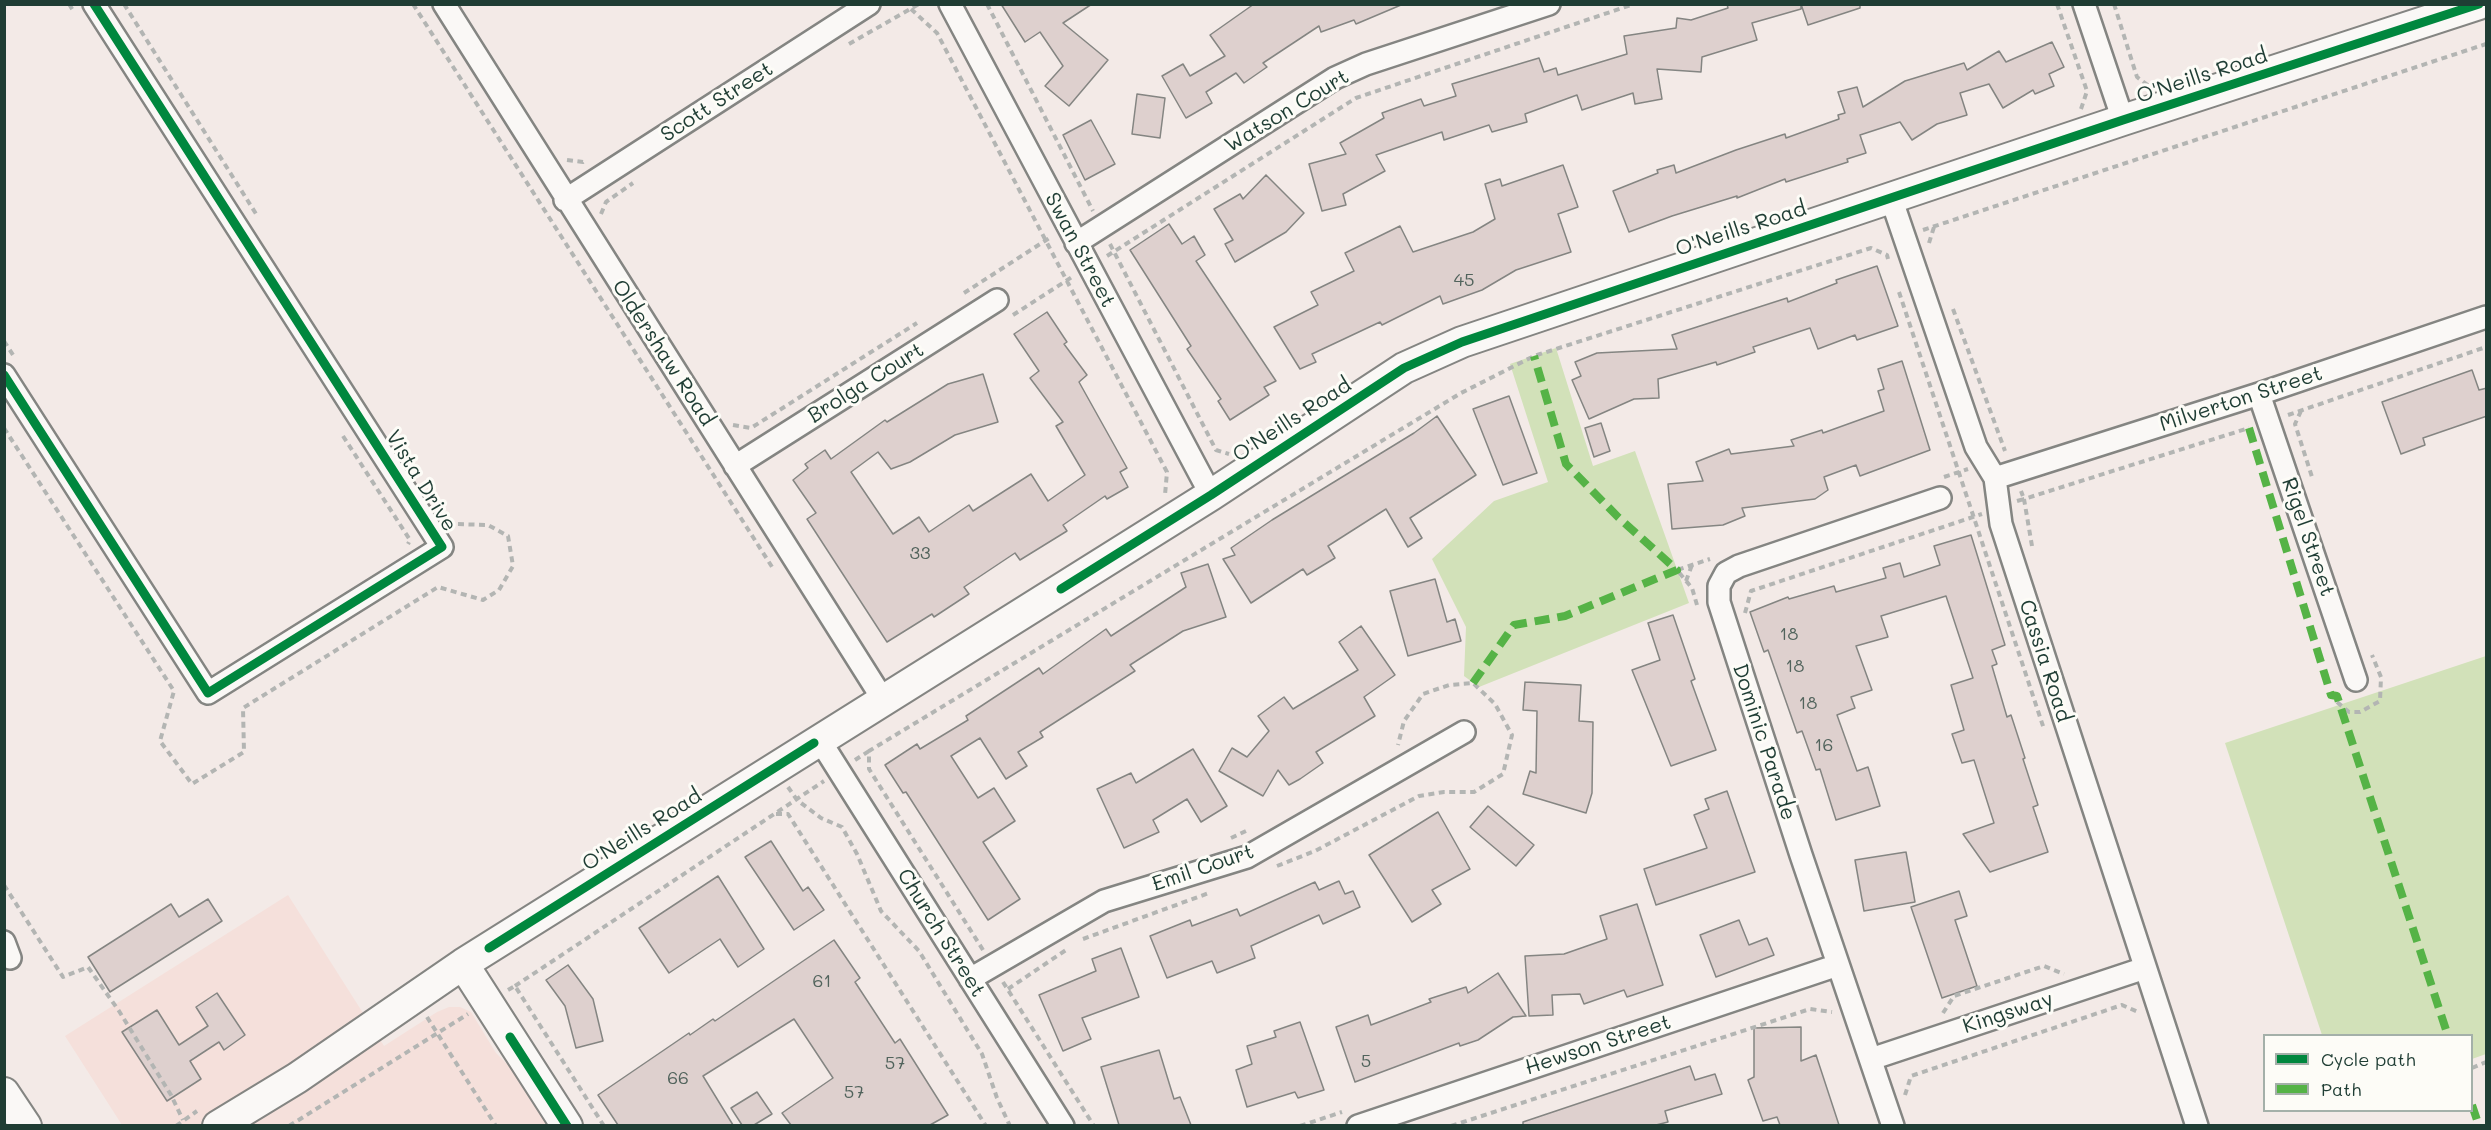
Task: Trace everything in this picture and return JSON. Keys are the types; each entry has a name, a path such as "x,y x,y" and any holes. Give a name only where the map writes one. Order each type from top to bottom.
{"street":[{"name":"Vista Drive","path":"11,368 208,693 442,547 94,4"},
{"name":"Oldershaw Road","path":"444,4 565,200 884,701"},
{"name":"Scott Street","path":"565,200 869,4"},
{"name":"Swan Street","path":"950,4 1205,484"},
{"name":"Watson Court","path":"1076,243 1335,78 1366,64 1549,4"},
{"path":"2084,4 2120,111"},
{"name":"O'Neills Road","path":"210,1117 297,1078 463,964 819,739 884,701 1205,484 1404,368 1462,342 1891,198 2120,111 2479,4"},
{"name":"Cassia Road","path":"1891,198 1976,447 1990,470 2001,524 2135,972 2198,1125"},
{"name":"Brolga Court","path":"735,466 1002,309"},
{"name":"Milverton Street","path":"1990,470 2259,394 2487,317"},
{"name":"Rigel Street","path":"2259,394 2356,680"},
{"name":"Dominic Parade","path":"1893,1125 1871,1059 1829,968 1719,602 1719,586 1726,573 1739,566 1938,489"},
{"name":"Emil Court","path":"970,979 1104,901 1246,857 1464,732"},
{"name":"Church Street","path":"819,739 1063,1125"},
{"path":"463,964 567,1125"},
{"name":"Hewson Street","path":"1358,1125 1829,968"},
{"name":"Kingsway","path":"1871,1059 2135,972"},
{"path":"4,1093 26,1125"}],"path":[{"path":"69,4 75,14"},
{"path":"124,4 259,219"},
{"path":"413,4 777,575"},
{"path":"842,49 919,4"},
{"path":"1002,309 1067,281 1356,98 1634,4"},
{"path":"2057,4 2087,91 2079,114 2120,111 2154,90 2137,77 2114,4"},
{"path":"911,9 937,33 1167,472 1165,495"},
{"path":"515,986 868,751 1461,393 1513,366 1534,356 1871,248 2487,44"},
{"path":"600,217 606,202 634,183"},
{"path":"1933,253 1929,242 1934,227"},
{"path":"1871,248 1887,255 1890,266"},
{"path":"1897,288 2044,731"},
{"path":"1938,489 1958,472 1990,470 2006,455 1949,298"},
{"path":"4,341 11,368"},
{"path":"1744,618 1751,591 2487,347"},
{"path":"4,428 174,691 160,741 192,784 244,752 243,708 438,587 483,600 499,590 513,566 508,536 488,525 454,524 448,515"},
{"path":"340,430 410,540 407,548"},
{"path":"1155,501 1165,495 1205,484 1239,447"},
{"path":"2024,499 2033,558"},
{"path":"1699,611 1692,588 1677,570 1714,558"},
{"path":"1686,581 1693,565"},
{"path":"868,751 869,769 1094,1125"},
{"path":"776,767 797,800 821,818 842,827 857,854 881,911 919,951 981,1054 997,1098 1010,1125"},
{"path":"776,814 788,814 986,1125"},
{"path":"4,885 63,977 87,967 119,1011 171,1095 183,1120"},
{"path":"1942,1015 1954,996 2044,966 2064,974 2075,971"},
{"path":"1829,968 1832,1012 1836,1023"},
{"path":"2135,972 2141,1024"},
{"path":"414,997 495,1125"},
{"path":"1908,1104 1905,1093 1911,1076 2122,1005 2138,1012"},
{"path":"1451,1125 1810,1009 1832,1012"},
{"path":"289,1125 436,1032"},
{"path":"2473,1068 2487,1062"},
{"path":"176,1125 183,1120 210,1117"}],"shaded area":[{"path":"288,895 384,1046 437,1012 449,1007 460,1007 471,1012 496,1053 529,1086 554,1125 122,1125 65,1036"}],"green space":[{"path":"1556,348 1593,466 1635,451 1689,603 1479,687 1464,676 1466,627 1432,559 1494,501 1548,482 1510,364"},
{"path":"2486,656 2486,1054 2473,1059 2473,1034 2322,1034 2225,743"}],"building":[{"path":"1001,4 1092,4 1063,23 1108,60 1069,106 1045,86 1063,66 1040,32 1025,42"},
{"path":"1254,4 1401,5 1356,24 1354,20 1321,32 1319,26 1263,63 1267,67 1244,83 1236,73 1206,92 1212,103 1186,118 1162,76 1183,64 1190,76 1225,56 1210,35"},
{"path":"1727,4 1801,4 1801,9 1752,23 1757,40 1702,57 1701,72 1657,69 1662,99 1635,104 1633,93 1582,110 1577,95 1525,114 1527,122 1492,132 1489,125 1444,140 1442,132 1376,155 1385,171 1343,194 1346,205 1322,211 1309,164 1346,154 1340,143 1384,118 1382,113 1421,99 1424,106 1456,96 1452,84 1539,58 1544,72 1556,68 1558,75 1627,54 1624,36 1676,28 1677,18 1691,20 1728,8"},
{"path":"1801,4 1860,4 1860,8 1808,25"},
{"path":"2052,42 2064,67 2049,74 2054,86 2035,94 2033,90 2003,108 1989,84 1960,93 1967,115 1937,124 1912,140 1900,122 1860,135 1866,153 1847,159 1848,162 1786,182 1785,179 1737,198 1737,196 1672,216 1629,232 1613,191 1658,173 1657,170 1674,165 1676,173 1736,150 1785,134 1786,138 1839,119 1838,115 1845,113 1838,92 1857,87 1863,107 1905,81 1964,63 1967,70 1999,51 2006,62"},
{"path":"1137,94 1165,98 1160,138 1132,134"},
{"path":"1091,120 1115,164 1085,180 1063,135"},
{"path":"1563,165 1578,207 1558,214 1571,252 1516,270 1482,290 1443,304 1440,296 1382,325 1380,322 1312,354 1316,362 1300,369 1274,327 1318,305 1311,292 1354,271 1345,253 1400,226 1413,252 1473,232 1495,219 1485,184 1500,179 1502,186"},
{"path":"1266,175 1304,213 1286,232 1235,262 1225,244 1233,240 1214,209 1240,194 1243,199"},
{"path":"1169,224 1182,244 1194,236 1205,255 1196,261 1276,381 1264,387 1269,395 1230,420 1218,401 1221,399 1187,349 1191,346 1130,250"},
{"path":"1877,266 1898,326 1857,340 1855,335 1818,349 1810,328 1753,347 1755,352 1717,365 1716,362 1658,379 1659,398 1634,399 1589,419 1572,380 1581,376 1575,362 1597,353 1677,349 1672,335 1787,298 1788,302 1837,283 1836,280"},
{"path":"1047,312 1067,342 1064,344 1087,375 1079,382 1127,468 1120,472 1128,487 1107,499 1105,496 1063,525 1067,531 1020,560 1015,553 964,587 969,594 934,617 932,614 887,642 807,519 816,513 793,480 808,468 805,464 825,450 831,459 885,420 887,422 948,384 983,374 998,422 955,435 910,462 891,469 878,452 851,472 893,534 919,517 929,532 969,505 973,511 1031,474 1048,501 1085,475 1056,426 1063,422 1030,378 1039,371 1014,334"},
{"path":"1902,361 1930,450 1860,476 1856,465 1824,477 1828,490 1815,499 1742,508 1745,516 1723,525 1672,529 1668,484 1703,481 1696,462 1729,449 1731,454 1794,446 1791,440 1822,430 1823,433 1884,411 1878,391 1884,389 1878,369"},
{"path":"2472,370 2479,390 2487,388 2487,416 2423,438 2425,445 2401,454 2382,402"},
{"path":"1509,396 1537,473 1503,485 1473,409"},
{"path":"1437,416 1476,475 1410,518 1422,538 1408,547 1386,509 1328,546 1335,558 1307,575 1303,569 1251,603 1223,559 1235,555 1231,548 1272,520 1414,433"},
{"path":"1601,423 1610,451 1594,457 1585,428"},
{"path":"1971,535 2005,645 1992,650 1997,664 1992,666 2007,717 2011,715 2025,758 2023,759 2038,805 2033,807 2048,852 1990,872 1963,834 1994,823 1974,760 1962,763 1952,734 1964,730 1951,685 1973,678 1946,596 1881,616 1888,637 1856,646 1872,690 1851,697 1855,708 1837,715 1857,771 1868,767 1880,806 1836,820 1820,769 1816,770 1802,731 1797,733 1768,650 1764,652 1750,612 1788,597 1789,599 1834,586 1836,592 1886,578 1883,568 1900,563 1904,577 1940,565 1934,546"},
{"path":"1208,564 1226,617 1183,631 1130,665 1135,671 1040,732 1043,737 1018,752 1027,766 1006,779 980,738 951,756 978,798 994,788 1015,821 983,842 1020,899 988,920 906,792 903,793 885,765 917,744 920,749 968,720 966,716 1039,668 1043,674 1106,629 1111,636 1186,587 1181,573"},
{"path":"1435,579 1447,622 1455,619 1461,641 1408,656 1390,591"},
{"path":"1673,615 1695,679 1691,681 1716,750 1671,766 1632,670 1660,660 1648,623"},
{"path":"1361,626 1395,675 1364,697 1375,716 1316,752 1323,763 1300,779 1289,785 1278,770 1263,796 1219,771 1232,748 1247,757 1269,731 1258,716 1284,697 1293,709 1358,670 1339,642"},
{"path":"1525,682 1581,685 1579,721 1593,722 1592,793 1586,813 1523,794 1530,771 1536,773 1537,711 1523,710"},
{"path":"1193,749 1227,806 1201,822 1187,799 1153,820 1159,832 1124,848 1097,789 1131,773 1136,783"},
{"path":"1727,791 1755,872 1656,905 1644,869 1707,848 1694,815 1709,809 1705,799"},
{"path":"1488,806 1534,845 1516,866 1470,827"},
{"path":"1438,812 1470,869 1432,890 1441,904 1412,922 1369,855"},
{"path":"771,841 803,891 808,887 824,910 794,930 745,857"},
{"path":"1906,852 1915,902 1864,911 1855,860"},
{"path":"718,876 764,949 738,967 720,939 669,973 639,928"},
{"path":"1339,881 1345,894 1353,891 1360,907 1323,924 1319,915 1251,946 1255,958 1217,973 1212,961 1167,978 1150,936 1190,920 1192,926 1237,909 1240,916 1315,882 1319,890"},
{"path":"1959,891 1967,916 1955,920 1977,986 1942,998 1911,907"},
{"path":"208,899 222,921 110,992 88,957 171,904 179,917"},
{"path":"1637,904 1663,985 1627,997 1624,990 1584,1004 1580,994 1552,995 1553,1015 1529,1016 1525,956 1564,954 1607,939 1600,916"},
{"path":"1739,920 1749,945 1767,938 1774,955 1716,977 1700,935"},
{"path":"834,940 860,978 855,982 895,1043 900,1039 948,1115 930,1125 791,1125 782,1113 833,1078 794,1019 703,1076 733,1125 618,1125 598,1095 689,1033 690,1035 713,1019 715,1021"},
{"path":"1121,948 1139,997 1082,1018 1091,1039 1063,1051 1039,995 1096,971 1092,959"},
{"path":"568,965 593,999 603,1041 576,1048 565,1006 546,980"},
{"path":"1498,973 1526,1016 1513,1017 1478,1040 1460,1046 1459,1043 1355,1082 1336,1027 1368,1015 1371,1025 1431,1002 1429,999 1466,987 1468,993"},
{"path":"217,993 245,1035 224,1050 219,1042 190,1061 201,1079 167,1101 122,1032 157,1010 179,1045 208,1026 196,1007"},
{"path":"1300,1022 1324,1090 1298,1098 1295,1092 1247,1107 1236,1070 1252,1064 1247,1046 1276,1037 1274,1031"},
{"path":"1801,1027 1801,1061 1816,1055 1839,1125 1780,1125 1777,1117 1763,1121 1748,1080 1754,1077 1754,1028"},
{"path":"1159,1050 1174,1099 1180,1097 1191,1125 1119,1125 1101,1067"},
{"path":"1690,1066 1695,1080 1715,1074 1722,1094 1665,1111 1668,1122 1656,1125 1523,1125 1523,1122"},
{"path":"757,1092 772,1114 754,1125 742,1125 731,1108"}],"marked path":[{"path":"1473,683 1514,625 1565,616 1677,570 1618,517 1566,464 1534,356"},
{"path":"2249,428 2331,695 2337,696 2447,1034"},
{"path":"2473,1108 2479,1126"}],"cycle path":[{"path":"4,375 208,693 442,547 94,4"},
{"path":"1061,589 1211,495 1404,368 1462,342 2123,120 2479,4"},
{"path":"489,948 814,743"},
{"path":"510,1037 567,1126"}]}
